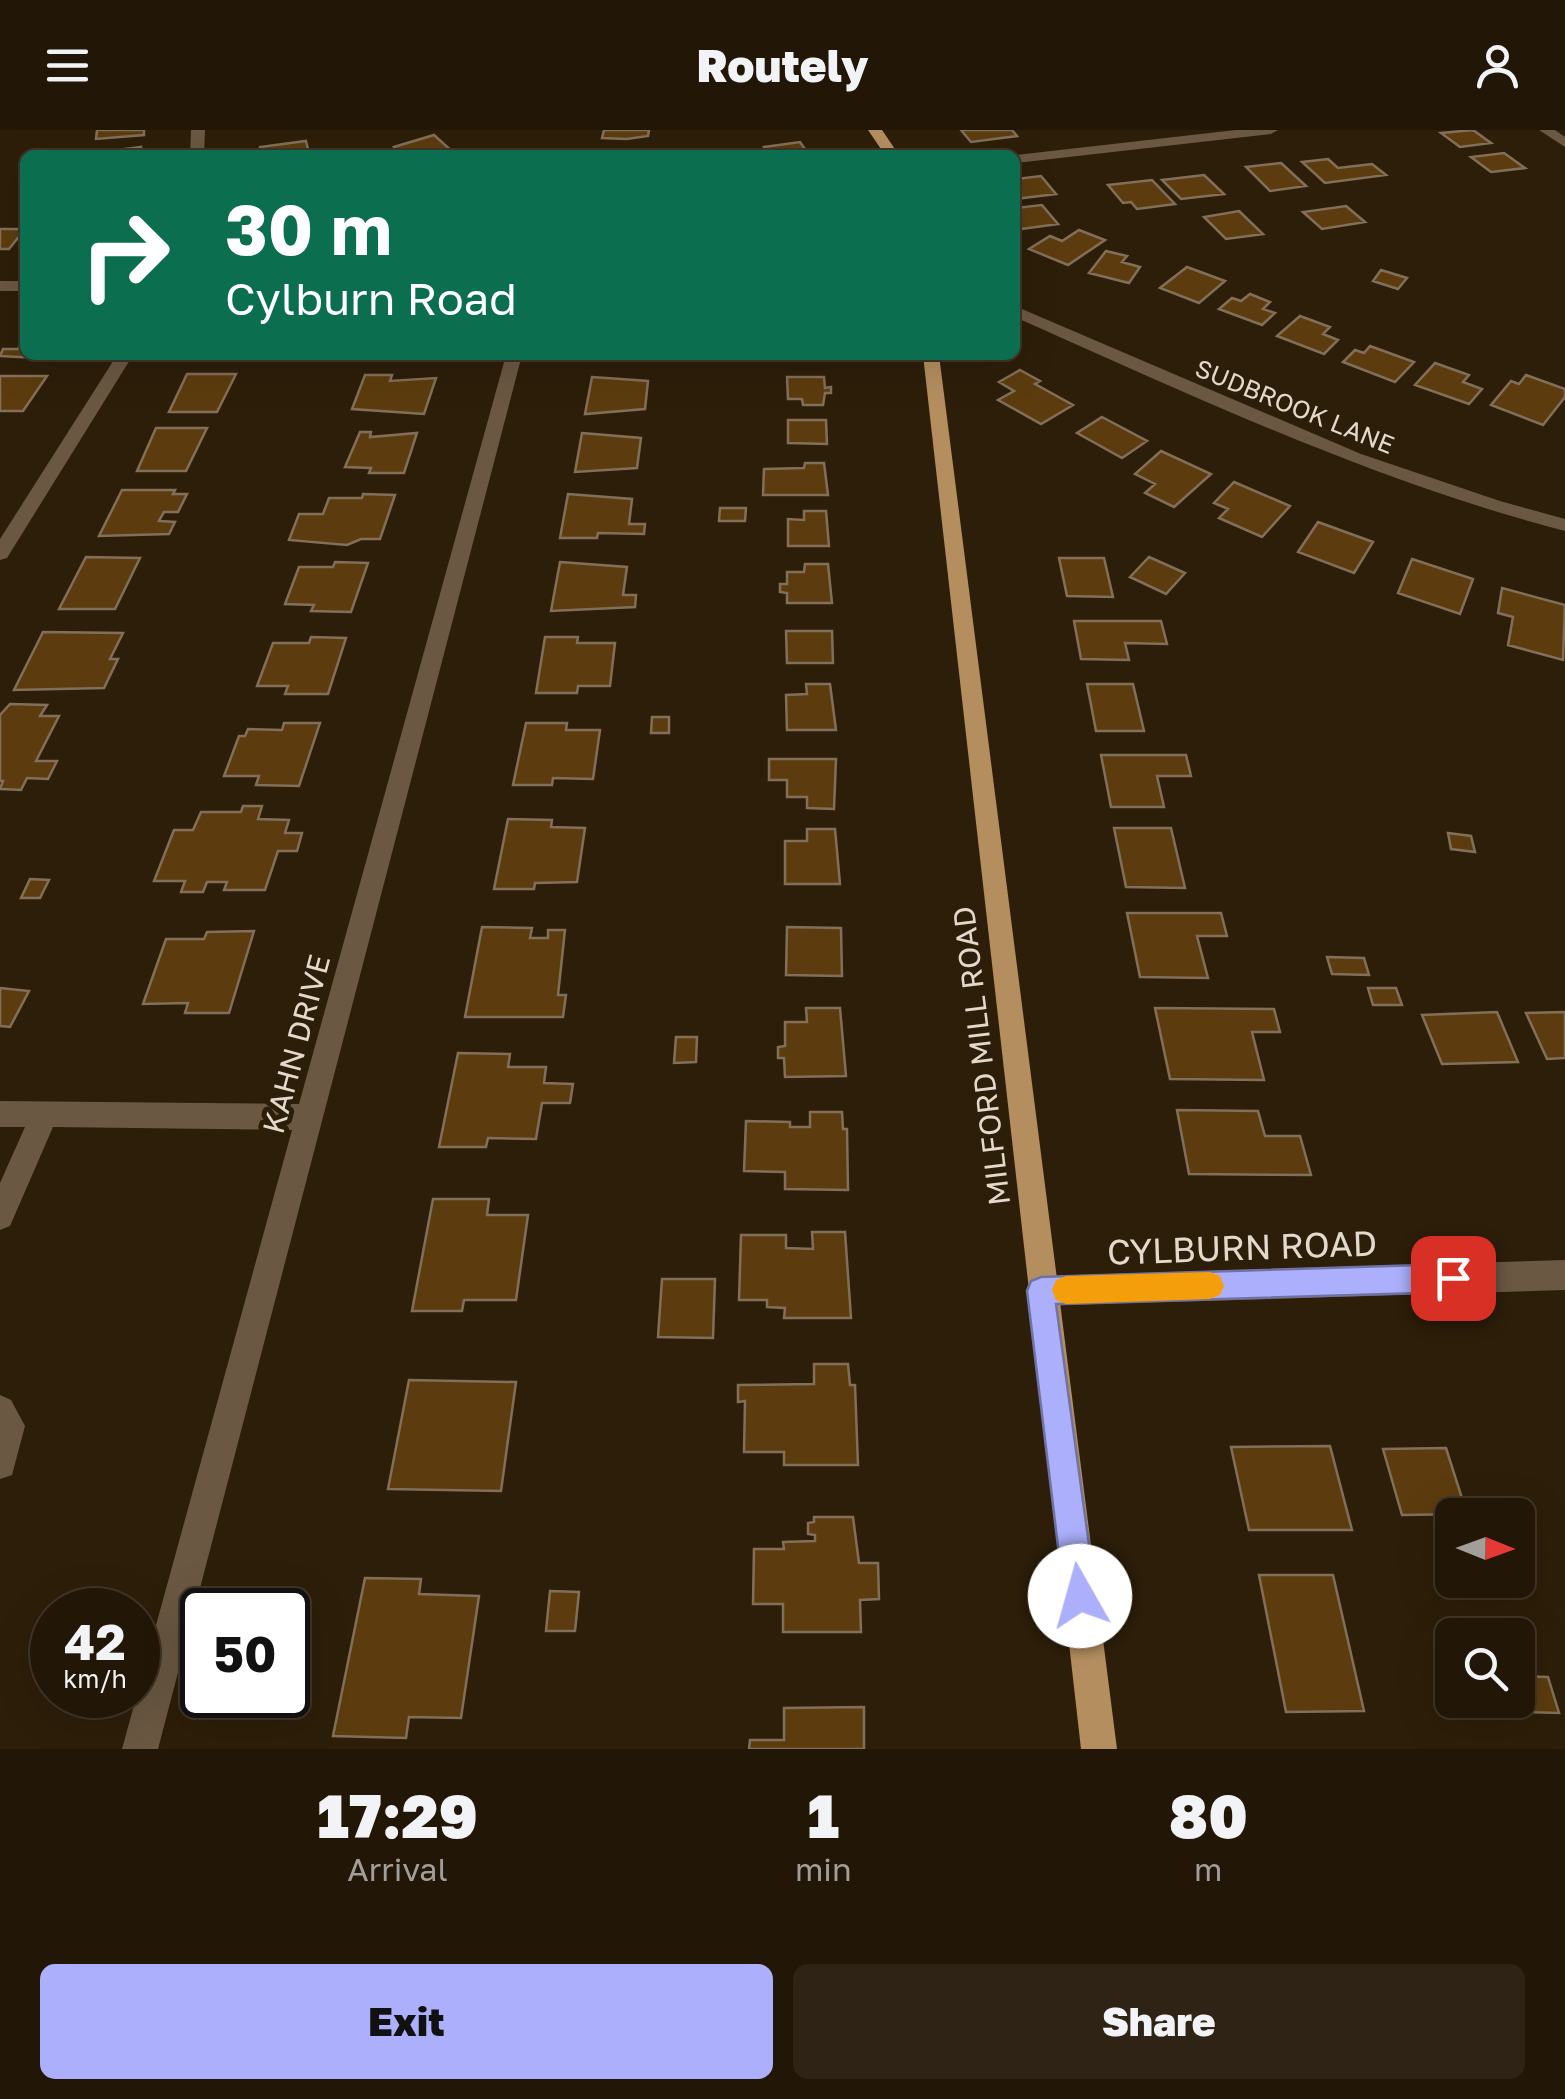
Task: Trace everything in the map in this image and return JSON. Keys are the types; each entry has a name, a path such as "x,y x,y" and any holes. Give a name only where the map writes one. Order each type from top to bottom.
{"main road":[{"name":"MILFORD MILL ROAD","path":"932,360 1099,1749"}],"street":[{"path":"1020,159 1271,130"},
{"path":"1546,130 1565,143"},
{"name":"SUDBROOK LANE","path":"1020,313 1172,384 1356,458 1506,510 1565,525"},
{"path":"0,554 122,360"},
{"name":"KAHN DRIVE","path":"140,1749 513,360"},
{"path":"0,1114 311,1117"},
{"path":"0,1216 44,1114"},
{"name":"CYLBURN ROAD","path":"1041,1291 1565,1275"},
{"path":"0,1411 9,1426 0,1462"}],"building":[{"path":"97,130 144,130 144,135 96,139"},
{"path":"604,130 649,130 648,136 627,139 602,138"},
{"path":"961,130 1012,130 1017,136 971,142"},
{"path":"1473,130 1491,143 1460,147 1441,133"},
{"path":"434,135 451,150 397,150 394,147"},
{"path":"306,141 308,150 260,150 260,147"},
{"path":"800,142 806,150 766,150 764,147"},
{"path":"1504,153 1525,168 1491,172 1471,157"},
{"path":"1328,159 1338,168 1372,164 1386,175 1325,183 1302,162"},
{"path":"1281,163 1306,186 1270,191 1246,167"},
{"path":"1204,175 1224,194 1181,199 1162,180"},
{"path":"1041,176 1056,194 1020,198 1020,178"},
{"path":"1152,180 1175,204 1137,209 1131,202 1123,203 1108,185"},
{"path":"1042,205 1058,224 1020,229 1020,207"},
{"path":"1346,206 1365,222 1322,229 1303,212"},
{"path":"1239,211 1263,234 1226,239 1204,217"},
{"path":"0,229 20,229 20,235 9,249 0,249"},
{"path":"1079,230 1105,240 1068,265 1029,249 1050,236 1062,241"},
{"path":"1106,251 1127,256 1122,262 1140,267 1129,283 1089,273"},
{"path":"1187,267 1225,281 1199,303 1160,288"},
{"path":"1381,270 1407,278 1398,289 1373,281"},
{"path":"1250,294 1270,302 1263,309 1275,313 1262,325 1219,309 1232,298 1241,301"},
{"path":"1300,316 1330,327 1323,334 1338,340 1324,354 1277,336"},
{"path":"20,346 20,357 0,356 3,349"},
{"path":"1370,346 1414,362 1395,382 1343,362 1355,350 1364,353"},
{"path":"1435,363 1469,375 1463,382 1482,389 1469,404 1415,385"},
{"path":"1020,370 1040,381 1035,384 1073,405 1041,424 998,400 1014,391 999,382"},
{"path":"187,374 236,374 217,412 169,412"},
{"path":"365,375 392,375 390,381 436,378 424,414 352,409"},
{"path":"1526,375 1565,389 1565,397 1543,425 1491,405 1511,381 1519,384"},
{"path":"0,376 47,376 23,411 0,411"},
{"path":"592,377 648,381 645,409 585,414"},
{"path":"787,377 824,377 825,388 831,387 831,393 825,393 823,405 803,405 802,399 788,399"},
{"path":"1102,417 1147,441 1122,458 1077,433"},
{"path":"788,420 826,420 827,444 788,443"},
{"path":"156,428 207,428 186,471 137,471"},
{"path":"360,432 371,432 370,437 417,433 404,473 369,473 371,468 345,467"},
{"path":"582,433 641,438 637,468 575,472"},
{"path":"1161,451 1211,474 1174,507 1145,493 1155,484 1135,474"},
{"path":"805,463 824,463 828,495 763,495 764,469 804,468"},
{"path":"1234,482 1290,506 1262,537 1219,518 1228,509 1214,503"},
{"path":"122,490 175,490 173,494 187,494 178,512 164,512 159,521 175,522 169,534 99,536"},
{"path":"363,494 395,495 380,539 361,539 347,545 289,540 299,514 323,514 329,498 362,498"},
{"path":"568,494 632,499 629,524 645,524 644,534 598,533 597,538 560,538"},
{"path":"720,508 746,508 745,521 719,521"},
{"path":"804,511 826,511 829,546 788,546 788,519 804,520"},
{"path":"1318,522 1373,542 1354,573 1298,552"},
{"path":"86,557 140,558 115,609 59,609"},
{"path":"1149,557 1185,573 1166,594 1130,577"},
{"path":"1059,558 1104,558 1113,597 1067,596"},
{"path":"1412,559 1473,579 1460,614 1398,593"},
{"path":"335,562 368,563 351,612 311,611 314,605 285,604 299,567 333,567"},
{"path":"560,562 627,567 623,595 636,595 635,607 551,611"},
{"path":"805,564 828,564 832,603 787,603 787,593 780,592 780,584 787,584 787,572 804,572"},
{"path":"1502,588 1565,605 1563,660 1508,645 1513,617 1498,613"},
{"path":"1074,621 1161,621 1167,644 1125,643 1129,660 1081,659"},
{"path":"786,631 832,631 833,663 787,663"},
{"path":"43,632 123,633 110,659 118,659 104,688 14,690"},
{"path":"311,637 346,638 328,694 285,694 288,686 257,686 273,643 309,643"},
{"path":"545,637 578,637 577,643 615,643 610,686 578,686 577,693 536,693"},
{"path":"806,684 830,684 836,730 787,730 786,695 807,694"},
{"path":"1087,684 1133,684 1144,731 1096,731"},
{"path":"10,704 47,705 40,716 59,716 36,761 57,761 48,779 27,778 21,790 0,789 0,715"},
{"path":"652,717 669,717 669,733 651,733"},
{"path":"284,723 320,723 299,786 256,785 259,776 224,776 239,736 245,736 248,729 282,730"},
{"path":"526,723 567,723 566,730 600,730 593,779 553,778 552,785 513,785"},
{"path":"1101,755 1186,755 1191,776 1157,776 1164,807 1111,807"},
{"path":"769,759 836,759 834,809 807,808 807,797 787,797 787,780 769,780"},
{"path":"243,806 262,806 258,819 289,820 285,833 302,833 297,851 278,851 265,890 224,890 227,882 207,882 203,892 181,892 185,881 154,881 174,830 193,830 201,812 241,812"},
{"path":"508,819 552,820 551,827 585,828 577,882 535,883 534,889 494,889"},
{"path":"1114,828 1171,828 1185,888 1126,887"},
{"path":"807,829 835,829 840,884 785,884 785,841 807,841"},
{"path":"1448,833 1471,836 1475,852 1451,849"},
{"path":"30,879 49,880 40,898 21,898"},
{"path":"1127,913 1221,913 1227,936 1197,936 1208,978 1140,977"},
{"path":"482,927 532,928 530,938 548,938 548,930 565,930 558,995 566,995 563,1017 465,1017"},
{"path":"787,927 841,928 842,976 786,975"},
{"path":"254,931 229,1013 185,1013 188,1003 143,1004 166,939 204,939 207,932"},
{"path":"1327,957 1364,958 1369,975 1332,974"},
{"path":"0,988 29,991 10,1027 0,1026"},
{"path":"1368,988 1396,988 1402,1005 1373,1005"},
{"path":"806,1008 840,1008 846,1076 785,1077 784,1058 778,1058 778,1047 785,1046 785,1022 807,1022"},
{"path":"1155,1008 1274,1009 1280,1032 1252,1032 1264,1080 1170,1079"},
{"path":"1497,1012 1518,1062 1442,1064 1422,1015"},
{"path":"1565,1012 1565,1058 1547,1059 1526,1013"},
{"path":"676,1037 697,1037 696,1062 674,1063"},
{"path":"458,1053 510,1054 508,1067 546,1067 544,1083 573,1084 570,1103 542,1103 536,1139 488,1138 486,1147 439,1147"},
{"path":"1177,1110 1258,1111 1265,1136 1300,1136 1311,1175 1189,1174"},
{"path":"810,1112 842,1112 843,1129 847,1129 848,1190 785,1189 785,1172 744,1171 746,1121 790,1122 790,1127 810,1127"},
{"path":"433,1199 489,1199 487,1215 528,1215 516,1300 464,1300 462,1311 412,1311"},
{"path":"812,1232 845,1232 851,1318 784,1318 785,1308 767,1307 767,1300 739,1300 741,1235 786,1235 786,1248 813,1249"},
{"path":"662,1279 715,1279 713,1338 658,1337"},
{"path":"814,1364 848,1364 850,1385 855,1385 858,1465 784,1465 784,1452 744,1452 745,1401 738,1402 738,1385 814,1384"},
{"path":"409,1380 516,1382 501,1491 388,1489"},
{"path":"1330,1446 1352,1530 1249,1530 1231,1447"},
{"path":"1446,1448 1462,1498 1435,1498 1435,1514 1402,1515 1383,1449"},
{"path":"814,1517 853,1517 859,1563 878,1563 879,1599 860,1600 861,1632 783,1632 783,1604 753,1604 754,1549 784,1549 783,1542 815,1541 815,1535 808,1534 808,1523 814,1522"},
{"path":"1259,1575 1333,1575 1364,1711 1286,1712"},
{"path":"365,1578 421,1579 419,1594 479,1596 461,1718 409,1717 406,1738 333,1736"},
{"path":"550,1591 579,1592 575,1631 546,1631"},
{"path":"1535,1677 1548,1677 1559,1713 1535,1712"},
{"path":"864,1707 864,1749 749,1749 750,1740 784,1740 784,1708"}],"slow traffic":[{"path":"1066,1290 1210,1286"}],"route":[{"path":"1080,1596 1041,1291 1453,1278"}]}
